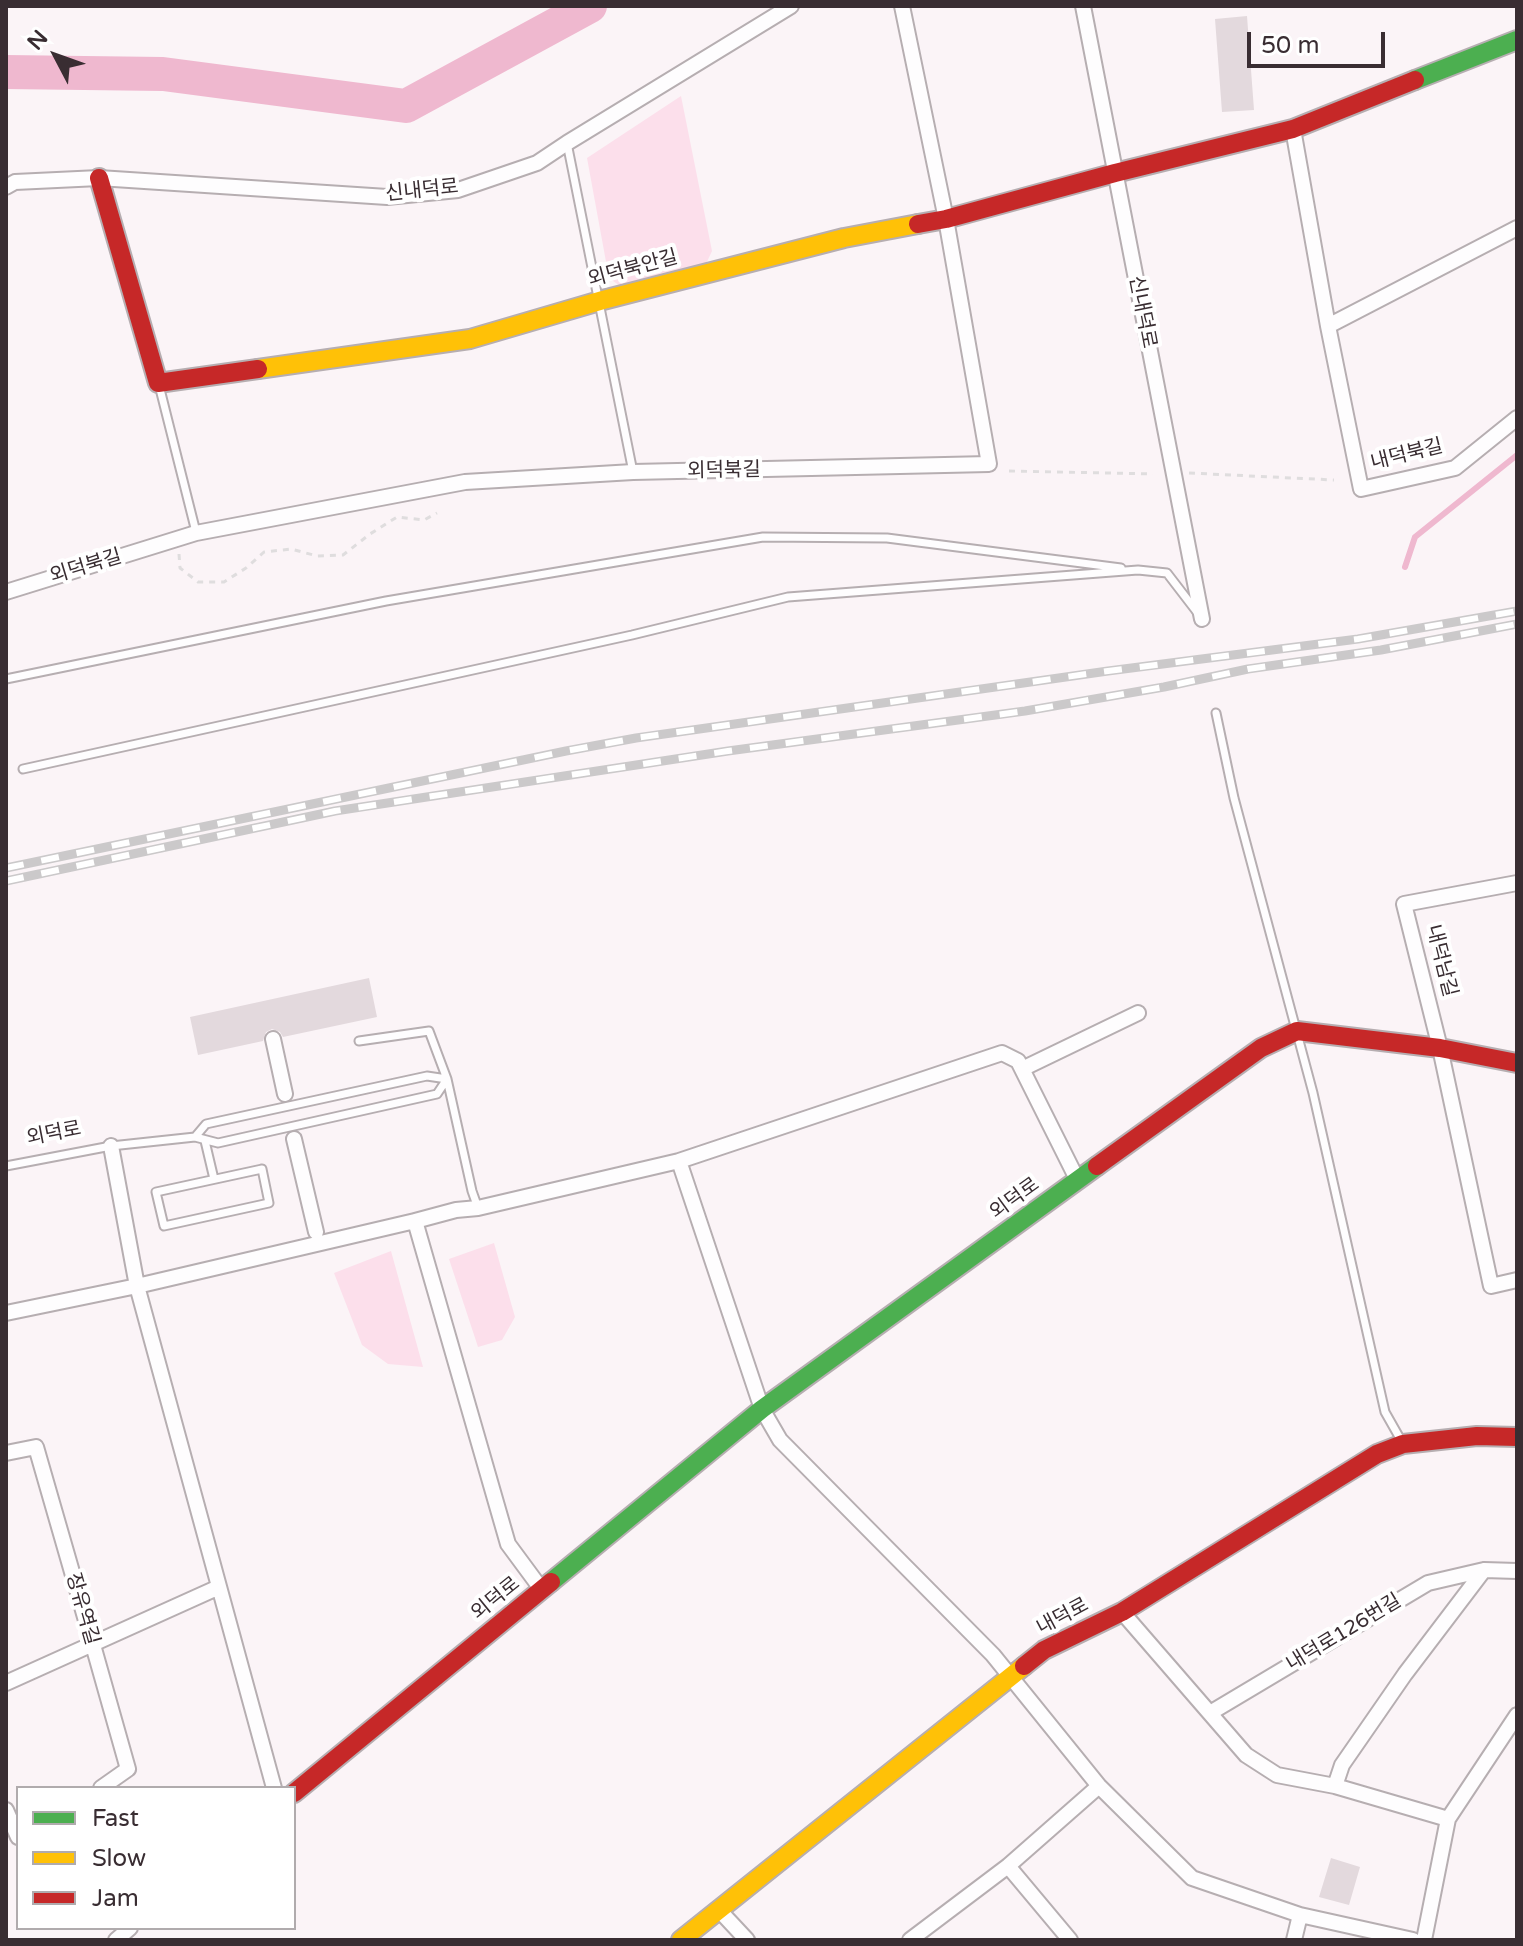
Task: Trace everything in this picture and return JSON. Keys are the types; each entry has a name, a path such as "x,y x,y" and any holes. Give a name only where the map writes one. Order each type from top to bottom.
{"street":[{"name":"신내덕로","path":"6,187 15,182 99,178 387,197 458,190 537,163 791,6"},
{"name":"외덕북길","path":"6,592 196,533 465,482 633,472 989,464 946,219 902,6"},
{"name":"신내덕로","path":"1083,6 1202,619"},
{"path":"1115,173 1293,129 1517,40"},
{"name":"내덕북길","path":"1293,129 1361,489 1455,468 1517,418"},
{"name":"외덕북안길","path":"158,383 470,339 599,301 844,238 946,219 1115,173"},
{"path":"99,178 158,383"},
{"path":"1328,326 1517,228"},
{"name":"내덕남길","path":"1440,1048 1404,904 1517,883"},
{"path":"1022,1069 1138,1013"},
{"path":"1297,1031 1440,1048 1517,1063"},
{"name":"외덕로","path":"296,1791 762,1409 1261,1048 1297,1031"},
{"path":"273,1039 285,1094"},
{"path":"1440,1048 1491,1286 1517,1280"},
{"path":"6,1313 137,1286 679,1161 1002,1053 1018,1061 1078,1181"},
{"path":"294,1139 316,1232"},
{"name":"외덕로","path":"111,1146 137,1286 273,1786"},
{"path":"679,1161 762,1409 780,1440 993,1655 1099,1786 1192,1878 1300,1915 1413,1940"},
{"path":"415,1221 508,1544 542,1590"},
{"name":"내덕로","path":"681,1940 1044,1650 1122,1612 1377,1454 1403,1444 1477,1436 1517,1437"},
{"name":"장유역길","path":"6,1453 36,1447 128,1769 104,1786"},
{"path":"1335,1786 1342,1765 1405,1674 1484,1570"},
{"name":"내덕로126번길","path":"1210,1713 1428,1583 1484,1570 1517,1571"},
{"path":"6,1683 219,1587"},
{"path":"1122,1612 1246,1755 1277,1775 1335,1786 1448,1819"},
{"path":"1424,1940 1448,1819 1517,1715"},
{"path":"911,1939 1008,1866 1099,1786"},
{"path":"6,1810 16,1832"},
{"path":"1008,1866 1070,1940"},
{"path":"719,1910 747,1940"},
{"path":"1294,1940 1300,1915"}],"lane":[{"path":"567,143 633,472"},
{"path":"158,383 196,533"},
{"path":"6,679 386,601 763,537 887,538 1167,573 1202,619"},
{"path":"23,769 632,635 788,597 1138,570"},
{"path":"1216,713 1234,798 1313,1093 1385,1412 1403,1444"},
{"path":"359,1041 429,1031 447,1079 478,1208"},
{"path":"195,1137 206,1124 427,1076 447,1079"},
{"path":"111,1146 195,1137 218,1143 437,1094 447,1079"},
{"path":"205,1141 214,1179"},
{"name":"외덕로","path":"6,1166 111,1146"},
{"path":"262,1169 269,1203 164,1226 156,1192 214,1179 262,1169"}],"path":[{"path":"1009,471 1153,474"},
{"path":"1189,473 1334,480"},
{"path":"179,554 180,568 198,582 224,582 264,552 291,549 317,556 343,555 397,517 424,520 437,513"}],"shaded area":[{"path":"681,96 712,251 705,266 620,286 609,278 587,158"},
{"path":"494,1243 515,1317 502,1340 478,1347 449,1259"},
{"path":"391,1251 423,1367 388,1364 362,1345 334,1273"}],"building":[{"path":"1247,16 1254,110 1222,112 1215,19"},
{"path":"369,978 377,1017 283,1037 272,1029 266,1032 263,1041 198,1055 190,1017"},
{"path":"1331,1858 1360,1867 1349,1905 1319,1897"}],"waterway":[{"path":"6,72 163,74 406,106 590,6"},
{"path":"1405,567 1415,537 1517,455"}],"railway":[{"path":"6,868 636,738 1358,639 1517,611"},
{"path":"6,881 335,811 728,751 1025,711 1248,669 1381,650 1517,624"}],"traffic: fast":[{"path":"1415,80 1517,40"},
{"path":"551,1582 762,1409 1097,1166"}],"traffic: slow":[{"path":"258,369 470,339 603,300 844,238 918,224"},
{"path":"681,1940 1024,1666"}],"traffic: jam":[{"path":"918,224 1293,129 1415,80"},
{"path":"99,178 158,383 258,369"},
{"path":"1097,1166 1261,1048 1297,1031 1440,1048 1517,1063"},
{"path":"1024,1666 1044,1650 1122,1612 1377,1454 1403,1444 1477,1436 1517,1437"},
{"path":"296,1791 551,1582"}]}
